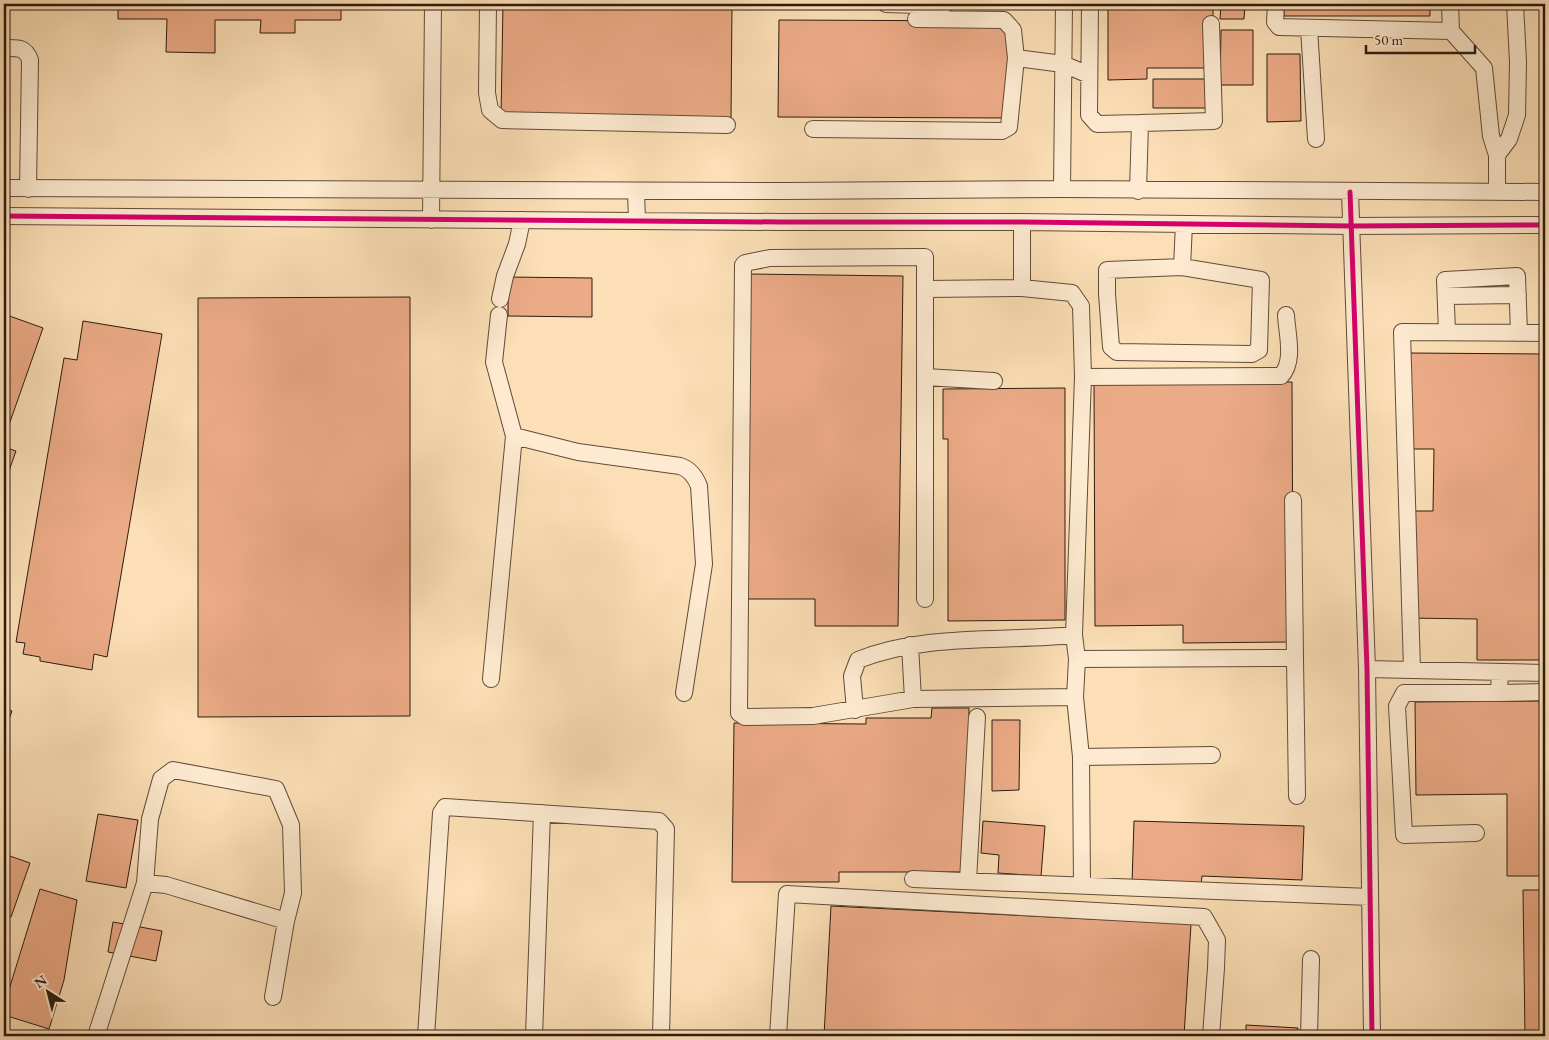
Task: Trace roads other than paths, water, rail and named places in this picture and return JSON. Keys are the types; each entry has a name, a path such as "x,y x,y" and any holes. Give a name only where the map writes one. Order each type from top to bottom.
{"street":[{"path":"430,220 432,4"},
{"path":"488,4 487,93 490,110 502,120 727,125"},
{"path":"886,4 946,4"},
{"path":"1062,189 1064,4"},
{"path":"1090,4 1089,115 1097,124 1214,121 1211,24"},
{"path":"1276,4 1276,22 1279,27 1450,31"},
{"path":"1450,4 1450,31 1484,68 1491,136 1497,155 1497,192"},
{"path":"1497,155 1509,139 1517,115 1518,62 1515,4"},
{"path":"813,129 1002,131 1009,127 1016,58 1012,30 1004,20 916,19"},
{"path":"1308,28 1316,138"},
{"path":"4,48 23,49 28,53 30,60 28,189"},
{"path":"1016,58 1063,64 1089,75"},
{"path":"1138,191 1140,123"},
{"path":"4,188 636,191 1062,189 1138,191 1545,192"},
{"path":"636,191 636,221"},
{"path":"1350,192 1367,670 1372,1036"},
{"path":"4,216 1022,222 1352,226 1545,225"},
{"path":"491,679 514,436 494,362 505,276 517,244 522,220"},
{"path":"1022,222 1022,288"},
{"path":"1182,267 1184,224"},
{"path":"925,599 925,257 770,258 742,265 738,713 744,718 813,716 913,700 1075,697"},
{"path":"1182,267 1261,280 1259,350 1252,354 1117,352 1112,347 1106,294 1107,270 1182,267"},
{"path":"925,289 1022,288 1072,292 1081,306 1083,377 1074,635 1077,659 1075,697 1081,757 1082,885"},
{"path":"1448,332 1446,296 1518,295 1519,333"},
{"path":"1083,377 1281,376 1287,369 1289,357 1286,316"},
{"path":"1412,670 1402,332 1545,333"},
{"path":"925,377 994,381"},
{"path":"514,436 578,452 680,466 686,468 695,477 699,486 704,564 684,693"},
{"path":"1293,500 1297,796"},
{"path":"855,710 852,676 858,660 874,654 925,643 1074,635"},
{"path":"910,645 913,700"},
{"path":"1077,659 1295,658"},
{"path":"1367,670 1545,673"},
{"path":"1499,693 1500,672"},
{"path":"1476,832 1404,834 1397,706 1404,693 1545,692"},
{"path":"968,881 977,717"},
{"path":"1081,757 1212,755"},
{"path":"96,1036 145,883 150,819 161,779 173,770 276,789 291,825 293,894 286,921 273,997"},
{"path":"426,1036 441,813 445,807 659,821 666,829 661,1036"},
{"path":"534,1036 542,814"},
{"path":"912,878 1370,897"},
{"path":"145,883 166,885 286,921"},
{"path":"778,1036 787,894 1204,917 1217,940 1211,1036"},
{"path":"1309,1036 1311,959"}]}
